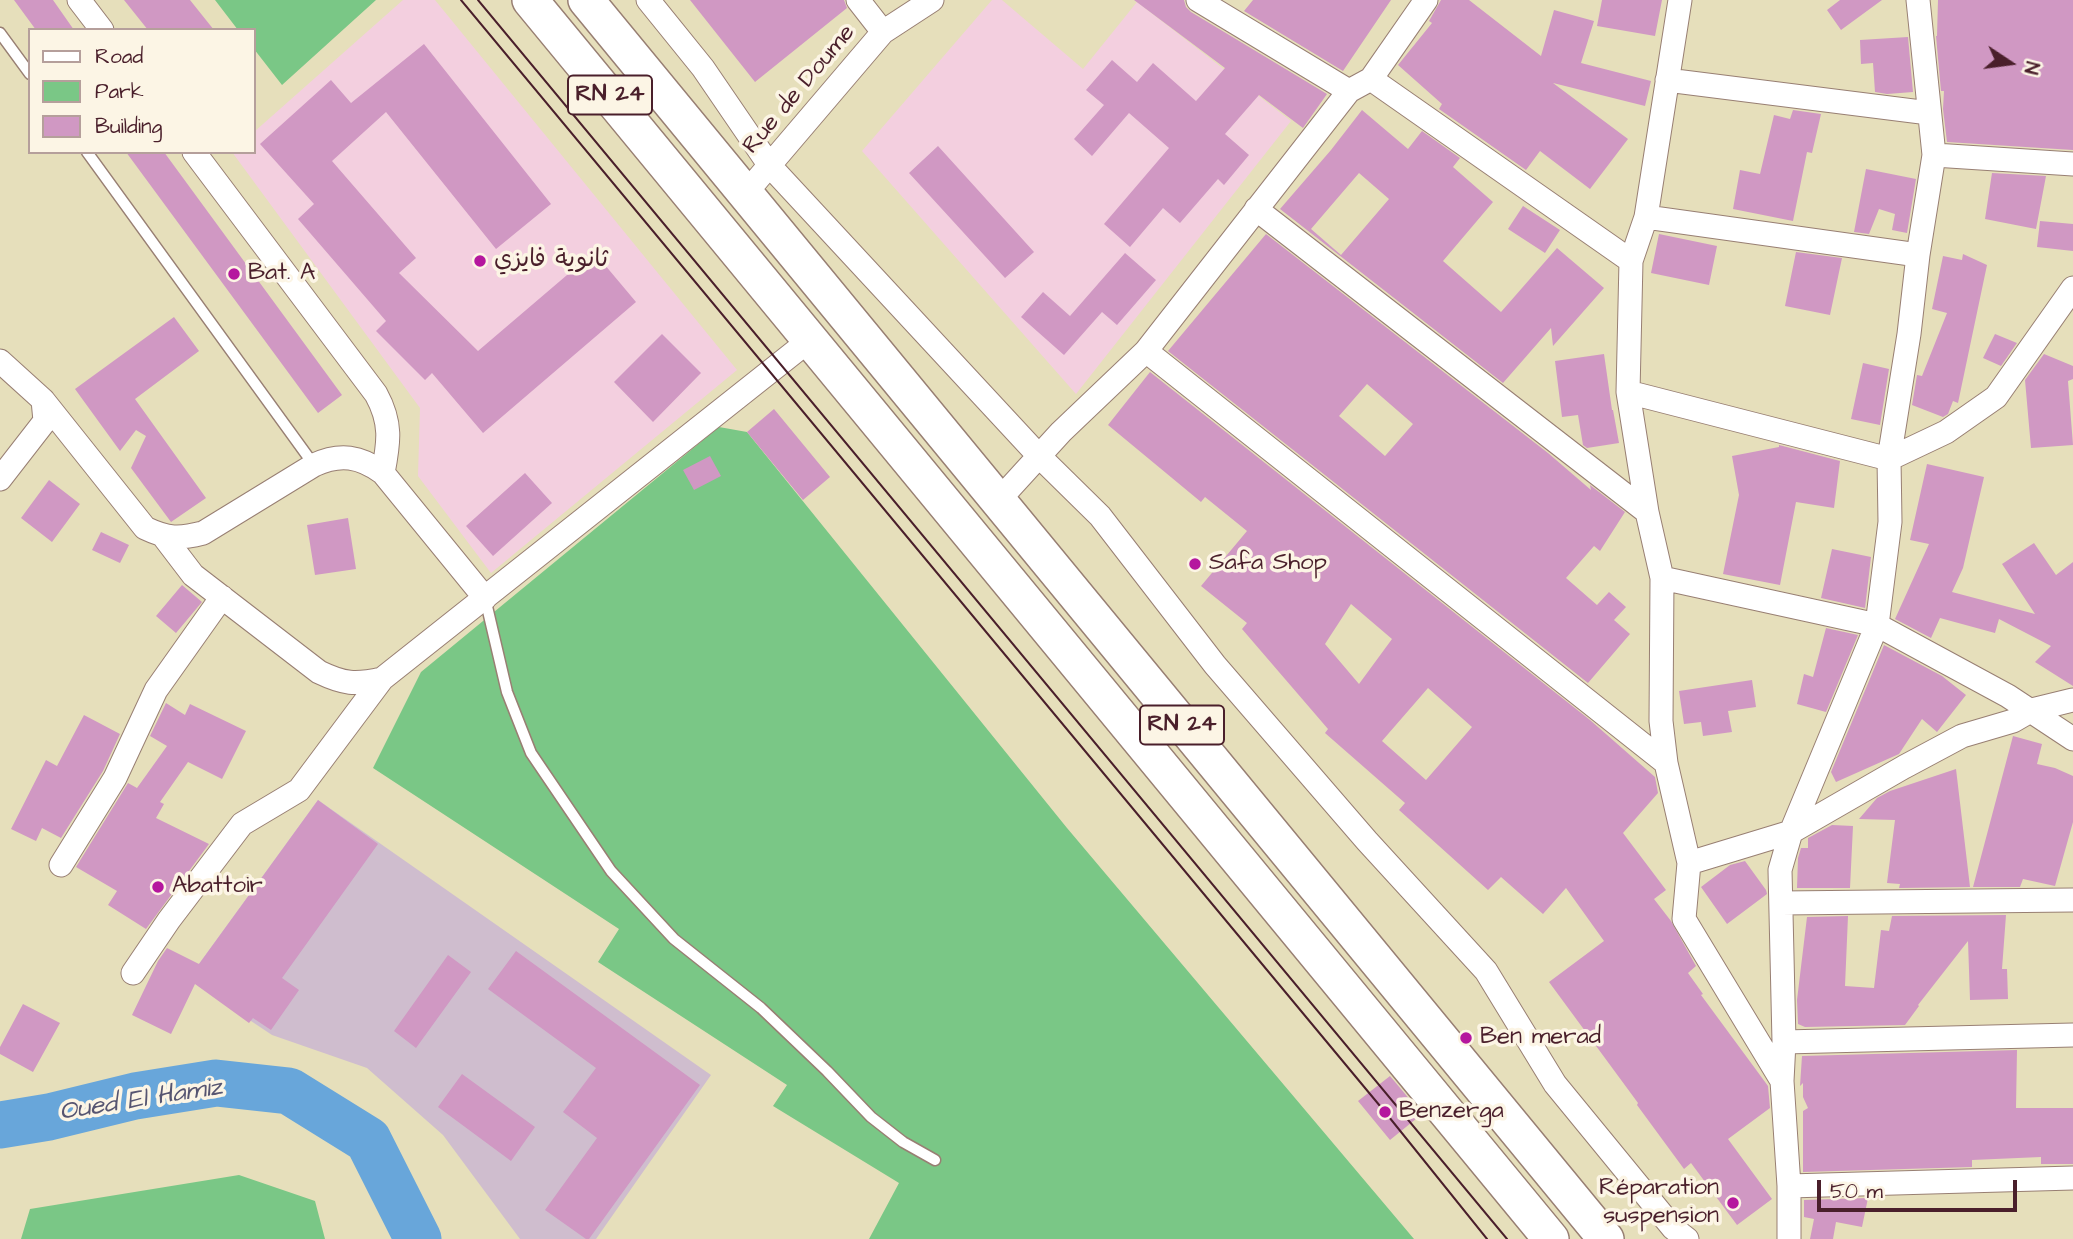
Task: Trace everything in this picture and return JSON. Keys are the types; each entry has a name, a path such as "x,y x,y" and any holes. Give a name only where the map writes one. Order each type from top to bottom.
{"main road":[{"name":"RN 24","path":"530,0 1551,1239"},
{"name":"RN 24","path":"586,0 1606,1239"},
{"path":"689,191 721,164"},
{"path":"729,239 752,203"}],"street":[{"path":"79,0 100,28"},
{"path":"648,0 703,68 770,166 1039,456 1100,516 1215,665 1367,841 1486,971 1555,1084 1673,1228 1687,1239"},
{"path":"858,0 883,32"},
{"name":"Rue de Doume","path":"752,203 770,166 883,32 933,0"},
{"path":"1198,0 1349,91"},
{"path":"999,501 1039,456 1146,351 1349,91 1371,79 1426,0"},
{"path":"1680,0 1646,217 1632,261 1628,392 1647,512 1662,578 1661,721 1666,762 1689,863 1684,919 1782,1081"},
{"path":"1789,1239 1782,1081 1784,1042 1780,870 1791,831 1877,625 1890,522 1889,459 1934,155 1918,0"},
{"path":"1371,79 1632,261"},
{"path":"1667,80 1928,113"},
{"path":"196,154 376,394 384,409 389,428 383,473"},
{"path":"1934,155 2073,164"},
{"path":"1256,209 1647,512"},
{"path":"1646,217 1919,254"},
{"path":"1628,392 1889,459 1946,432 1996,397 2071,300"},
{"path":"132,973 242,824 299,790 382,679 811,339"},
{"path":"1146,351 1666,762"},
{"path":"0,360 43,400 145,528 164,537 184,538 203,533 314,465 334,458 359,459 383,473 485,598"},
{"path":"0,479 45,421 43,400"},
{"path":"164,537 193,575 319,672 340,682 363,683 382,679"},
{"path":"1662,578 1877,625 2008,696 2073,739"},
{"path":"61,865 115,778 156,690 222,597"},
{"path":"1689,863 1791,831 1962,736 2013,721 2032,710 2073,700"},
{"path":"1781,903 2073,900"},
{"path":"1784,1042 2073,1035"},
{"path":"1788,1186 2073,1178"}],"lane":[{"path":"0,33 28,71"},
{"path":"88,154 314,465"},
{"path":"485,598 507,692 531,753 611,871 674,939 761,1008 871,1117 904,1142 935,1160"}],"shaded area":[{"name":"ثانوية فايزي","path":"403,0 435,0 737,370 491,573 418,476 420,408 233,154 256,154 256,130"},
{"path":"992,0 1002,0 1083,69 1137,2 1291,121 1076,394 862,151"},
{"path":"318,800 711,1075 596,1239 520,1239 443,1135 367,1068 272,1035 188,979"}],"green space":[{"path":"215,0 376,0 282,85 256,52 256,28 236,28"},
{"path":"719,427 747,432 1067,828 1414,1239 869,1239 899,1183 773,1106 787,1085 598,962 619,929 373,768 421,672"},
{"path":"239,1175 315,1201 325,1239 21,1239 30,1209"}],"building":[{"path":"14,0 53,0 73,28 35,28"},
{"path":"124,0 190,0 212,28 146,28"},
{"path":"690,0 844,0 847,8 755,82"},
{"path":"1134,0 1184,0 1191,12 1327,94 1303,128 1259,95 1225,134 1249,155 1224,185 1218,179 1180,223 1163,208 1130,247 1104,224 1169,148 1129,113 1092,156 1074,139 1104,105 1086,90 1112,60 1137,82 1153,63 1196,101 1225,68"},
{"path":"1253,0 1391,0 1343,71 1244,11"},
{"path":"1441,0 1469,0 1541,56 1554,10 1594,21 1581,63 1651,81 1645,106 1553,83 1628,139 1590,189 1540,151 1526,170 1439,109 1442,104 1398,65 1432,23 1429,21"},
{"path":"1602,0 1662,0 1655,36 1597,26"},
{"path":"1840,0 1882,0 1841,30 1827,10"},
{"path":"1938,0 2073,0 2073,150 1947,142 1944,91 1941,91 1936,36"},
{"path":"1908,37 1913,92 1875,92 1873,63 1861,64 1860,40"},
{"path":"424,44 551,204 496,249 386,112 332,161 416,258 399,273 478,351 594,252 636,302 483,433 432,373 425,380 376,331 386,321 298,219 314,204 260,144 331,80 351,103"},
{"path":"1362,110 1408,149 1422,131 1460,158 1453,167 1493,202 1443,261 1501,312 1557,248 1604,288 1553,346 1551,328 1503,383 1280,209","holes":["1359,173 1389,199 1341,255 1311,229"]},
{"path":"1793,110 1821,114 1812,153 1807,152 1793,221 1733,209 1740,170 1760,174 1774,115 1790,119"},
{"path":"938,146 1034,252 1005,278 909,173"},
{"name":"Bat. A","path":"127,154 165,154 342,395 318,413"},
{"path":"1866,169 1916,179 1907,233 1892,230 1895,214 1879,209 1869,234 1854,232"},
{"path":"1992,173 2046,176 2036,229 1985,219"},
{"path":"1523,206 1560,230 1545,253 1508,229"},
{"path":"2040,221 2073,224 2073,251 2037,247"},
{"path":"1266,234 1548,453 1591,490 1590,485 1625,512 1600,551 1594,546 1566,578 1597,605 1609,592 1626,607 1614,620 1630,634 1588,683 1168,351","holes":["1367,384 1413,424 1385,456 1339,416"]},
{"path":"1659,234 1717,246 1709,285 1651,273"},
{"path":"1796,252 1842,258 1830,315 1785,306"},
{"path":"1125,253 1156,280 1117,325 1102,312 1064,355 1021,317 1043,292 1070,316"},
{"path":"1963,254 1987,265 1958,403 1953,401 1948,414 1943,417 1912,405 1917,375 1922,376 1947,313 1932,309 1943,256 1962,260"},
{"path":"174,317 199,351 135,399 206,498 171,522 131,468 146,436 136,430 120,451 75,389"},
{"path":"662,334 701,373 653,422 614,382"},
{"path":"1995,334 2017,343 2001,366 1983,358"},
{"path":"1604,354 1619,443 1587,448 1583,445 1578,415 1562,417 1555,361"},
{"path":"2044,354 2073,366 2073,379 2068,381 2073,445 2031,448 2025,380"},
{"path":"1863,363 1889,369 1880,425 1851,419"},
{"path":"1150,372 1590,720 1655,777 1658,793 1623,833 1666,890 1654,899 1671,921 1696,966 1688,973 1703,994 1701,995 1768,1086 1770,1108 1728,1139 1772,1199 1737,1225 1691,1163 1684,1169 1549,982 1604,941 1566,888 1543,914 1501,877 1488,890 1399,810 1405,803 1325,733 1328,729 1242,629 1247,623 1201,586 1247,531 1205,497 1201,502 1108,425","holes":["1351,604 1392,639 1359,684 1325,644","1428,688 1472,727 1426,780 1382,741"]},
{"path":"774,409 830,477 803,500 747,432"},
{"path":"1779,445 1840,461 1834,508 1796,502 1780,585 1723,574 1739,495 1732,456"},
{"path":"710,456 721,476 694,490 683,470"},
{"path":"1927,464 1984,477 1963,568 1952,592 2035,614 2002,564 2034,543 2056,575 2073,562 2073,686 2035,662 2051,646 1999,619 1995,633 1940,618 1931,638 1895,619 1929,544 1910,540"},
{"path":"525,473 552,503 493,556 466,526"},
{"path":"49,480 80,504 52,542 21,518"},
{"path":"348,518 356,569 315,575 307,525"},
{"path":"101,532 129,545 120,563 92,550"},
{"path":"1832,549 1871,557 1865,608 1821,598"},
{"path":"182,585 202,602 176,633 156,616"},
{"path":"1826,628 1858,635 1826,712 1797,704 1804,674 1813,677"},
{"path":"1884,645 1942,676 1966,695 1937,732 1922,719 1899,754 1836,782 1831,772"},
{"path":"1752,680 1756,707 1728,711 1732,732 1703,736 1701,722 1684,724 1679,691"},
{"path":"166,703 185,715 190,704 246,731 222,779 188,762 160,802 164,804 156,818 209,844 146,929 108,905 117,891 76,867 128,783 137,788 167,746 150,736"},
{"path":"84,715 120,734 103,771 61,838 42,828 36,841 11,829 46,760 57,766"},
{"path":"2013,736 2042,744 2037,764 2073,776 2073,822 2055,886 2023,879 2020,887 1973,887"},
{"path":"1956,769 1970,887 1899,888 1900,884 1887,883 1895,820 1859,819 1877,798 1890,791"},
{"path":"318,800 378,844 282,978 299,990 271,1030 253,1018 249,1023 195,984 171,1034 132,1015 167,948 199,964"},
{"path":"1832,825 1853,826 1850,888 1797,888 1801,848 1808,848 1808,838"},
{"path":"1745,861 1767,894 1727,924 1701,887 1730,865"},
{"path":"2006,915 2002,969 2007,969 2008,999 1970,1000 1968,941 1905,1025 1805,1027 1798,1024 1797,1000 1807,917 1848,916 1845,986 1874,988 1881,930 1889,931 1892,916"},
{"path":"516,951 700,1085 589,1239 545,1210 597,1138 563,1112 596,1068 488,989"},
{"path":"448,955 471,972 416,1048 394,1031"},
{"path":"23,1004 60,1023 33,1072 0,1054 0,1047"},
{"path":"2017,1050 2016,1108 2073,1108 2073,1164 2041,1164 2041,1157 1972,1160 1972,1167 1803,1172 1803,1111 1808,1108 1803,1097 1803,1083 1800,1086 1802,1056"},
{"path":"462,1074 535,1127 511,1161 438,1107"},
{"path":"1390,1076 1422,1114 1390,1140 1358,1101"},
{"path":"1868,1198 1862,1227 1836,1222 1833,1239 1810,1239 1814,1219 1804,1217 1804,1200"}],"waterway":[{"name":"Oued El Hamiz","path":"0,1125 49,1117 135,1096 216,1083 289,1091 368,1140 418,1239"}],"tram line":[{"path":"461,0 1385,1112 1487,1239"},
{"path":"478,0 1507,1239"}],"place":[{"name":"ثانوية فايزي","path":"480,261"},
{"name":"Bat. A","path":"234,274"},
{"name":"Safa Shop","path":"1195,564"},
{"name":"Abattoir","path":"158,887"},
{"name":"Ben merad","path":"1466,1038"},
{"name":"Benzerga","path":"1385,1112"},
{"name":"Réparation suspension","path":"1733,1203"}]}
